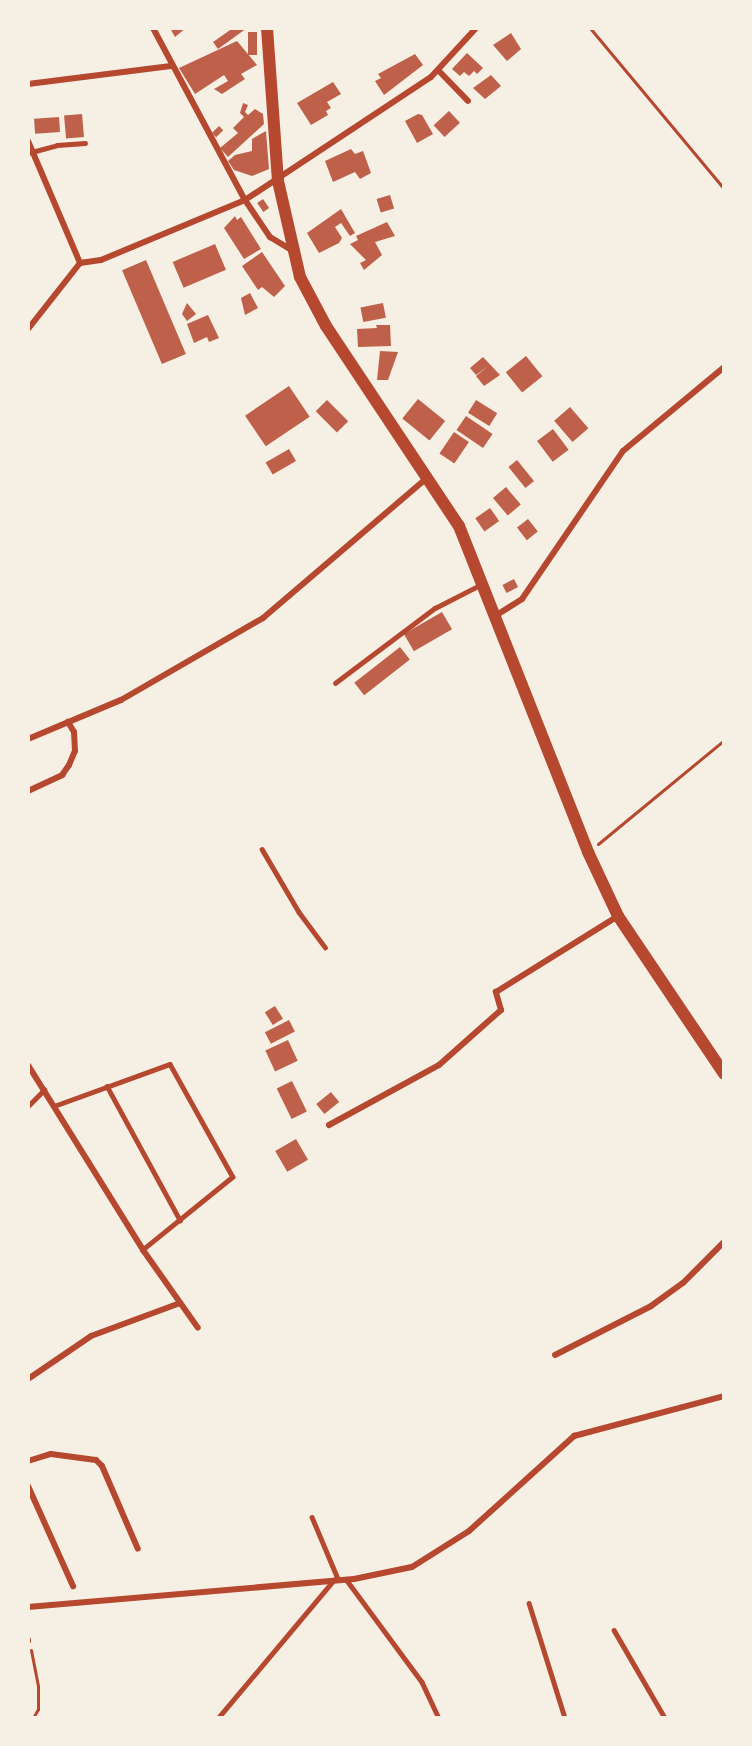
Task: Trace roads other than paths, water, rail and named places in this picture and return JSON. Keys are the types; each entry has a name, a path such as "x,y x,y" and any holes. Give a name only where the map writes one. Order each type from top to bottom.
{"main road":[{"path":"267,28 278,181 290,249 300,277 326,326 429,476 459,526 588,852 618,916 723,1074"}],"street":[{"path":"153,28 171,66 245,200 270,237 290,249"},
{"path":"28,328 80,262 101,260 245,200 278,181 438,70 476,28"},
{"path":"28,84 171,66"},
{"path":"438,70 468,102"},
{"path":"28,141 80,262"},
{"path":"495,616 522,599 622,451 723,367"},
{"path":"28,739 121,700 263,618 429,476"},
{"path":"28,791 62,775 69,765 75,751 74,732 68,722"},
{"path":"329,1125 439,1065 501,1010 496,992 618,916"},
{"path":"28,1065 143,1250 198,1328"},
{"path":"555,1355 651,1306 683,1283 723,1242"},
{"path":"28,1379 92,1336 180,1303"},
{"path":"28,1607 346,1579 412,1567 469,1531 574,1436 723,1396"},
{"path":"28,1461 51,1454 96,1460 102,1466 138,1549"},
{"path":"28,1486 73,1586"}],"lane":[{"path":"31,152 85,143"},
{"path":"335,683 435,608 482,584"},
{"path":"262,849 299,912 325,947"},
{"path":"54,1106 170,1064 233,1177 143,1250"},
{"path":"108,1086 180,1220"},
{"path":"28,1107 44,1090"},
{"path":"218,1718 336,1580 312,1517"},
{"path":"346,1579 422,1682 439,1718"},
{"path":"529,1603 565,1718"},
{"path":"614,1630 666,1718"}]}
